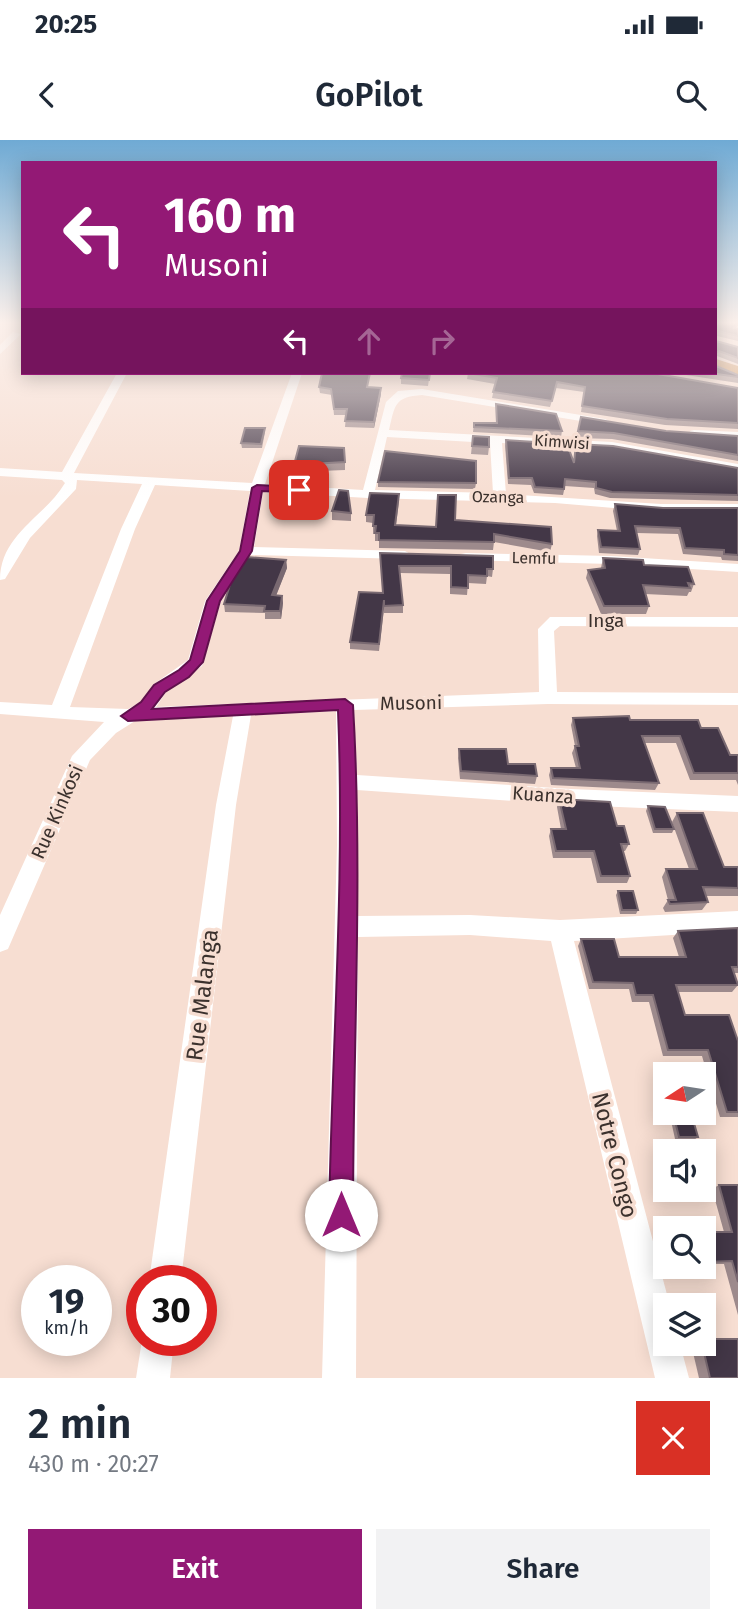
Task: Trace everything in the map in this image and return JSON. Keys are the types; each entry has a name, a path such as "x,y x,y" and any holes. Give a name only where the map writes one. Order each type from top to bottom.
{"street":[{"path":"0,576 24,536 71,486 72,482 66,476 117,382"},
{"name":"Rue Kinkosi","path":"0,941 82,756 109,728 147,706 160,688 196,662 214,601 246,551 257,488 294,382"},
{"path":"368,494 391,402 398,394 407,392 612,423"},
{"name":"Kimwisi","path":"383,433 612,446 738,468"},
{"path":"684,433 738,436"},
{"path":"496,438 500,497"},
{"name":"Ozanga","path":"0,472 368,494 500,497 662,508 738,508"},
{"path":"59,711 128,529 150,479"},
{"path":"246,551 422,556"},
{"name":"Lemfu","path":"449,556 611,560 738,568"},
{"name":"Inga","path":"548,698 546,629 556,621 738,622"},
{"name":"Musoni","path":"0,708 128,716 548,698 738,699"},
{"path":"339,1378 342,1079 348,927 349,782 345,705"},
{"name":"Rue Malanga","path":"167,1265 226,804 243,709"},
{"name":"Kuanza","path":"349,782 571,797 738,804"},
{"path":"348,927 470,925 559,931 737,925"},
{"name":"Notre Congo","path":"559,931 671,1378"},
{"path":"153,1378 156,1356"}],"building":[{"path":"320,382 368,382 367,387 381,388 374,422 345,421 347,409 334,409 331,389 319,387"},
{"path":"496,382 702,382 738,388 738,423 667,419 582,406 585,387 557,382 552,401 493,392"},
{"path":"496,404 556,414 562,431 474,427 474,423 497,423"},
{"path":"581,417 666,431 738,436 738,455 614,433 578,431"},
{"path":"245,428 265,428 261,444 241,443"},
{"path":"473,436 489,437 489,447 472,446"},
{"path":"506,440 567,444 574,463 576,444 613,446 738,468 738,495 612,492 596,488 596,482 565,479 564,489 535,487 532,478 509,478"},
{"path":"299,446 344,448 345,462 294,465"},
{"path":"385,451 476,461 476,483 378,482"},
{"path":"339,490 348,491 351,513 332,511"},
{"path":"370,493 399,494 395,525 436,527 438,495 456,495 455,520 551,527 552,544 494,534 494,542 379,540 379,533 375,533 376,526 373,526 374,515 366,515"},
{"path":"615,504 663,508 738,508 738,555 724,554 724,550 685,548 680,528 635,526 640,549 601,547 598,530 620,531"},
{"path":"380,553 493,556 493,569 487,569 487,576 468,575 468,588 451,587 451,566 399,566 403,605 384,606 384,600 379,644 350,642 359,592 383,593"},
{"path":"246,557 286,560 272,595 282,596 280,611 264,611 265,606 224,604 232,578"},
{"path":"603,558 643,560 644,565 688,567 694,584 688,583 690,588 643,585 649,606 604,606 588,570 605,568"},
{"path":"629,716 630,720 698,720 701,728 718,728 730,755 738,755 738,773 694,773 680,736 642,736 659,783 553,778 551,768 580,768 573,718"},
{"path":"459,749 506,749 508,764 535,764 537,776 461,771"},
{"path":"559,799 610,802 617,826 624,826 629,844 621,844 630,876 601,876 594,851 556,851 551,829 566,829"},
{"path":"648,806 665,807 674,829 655,829"},
{"path":"677,813 703,813 724,867 738,867 738,888 703,887 708,902 670,904 668,900 676,900 666,869 697,869"},
{"path":"618,891 633,891 638,910 622,910"},
{"path":"738,928 738,967 732,967 738,985 676,985 685,1015 729,1015 738,1041 738,1112 727,1112 716,1076 716,1062 712,1062 708,1050 668,1050 653,995 636,995 633,983 593,982 581,939 614,939 619,957 686,957 678,931"},
{"path":"676,1125 694,1125 698,1137 679,1137"},
{"path":"719,1185 738,1185 738,1282 732,1261 716,1262 716,1232 732,1232"},
{"path":"716,1339 738,1339 738,1378 710,1378 705,1356 716,1356"}],"route":[{"path":"299,490 257,488 246,551 214,601 196,662 190,669 160,688 147,706 128,716 345,705 349,782 348,927 342,1079 341,1215"}]}
